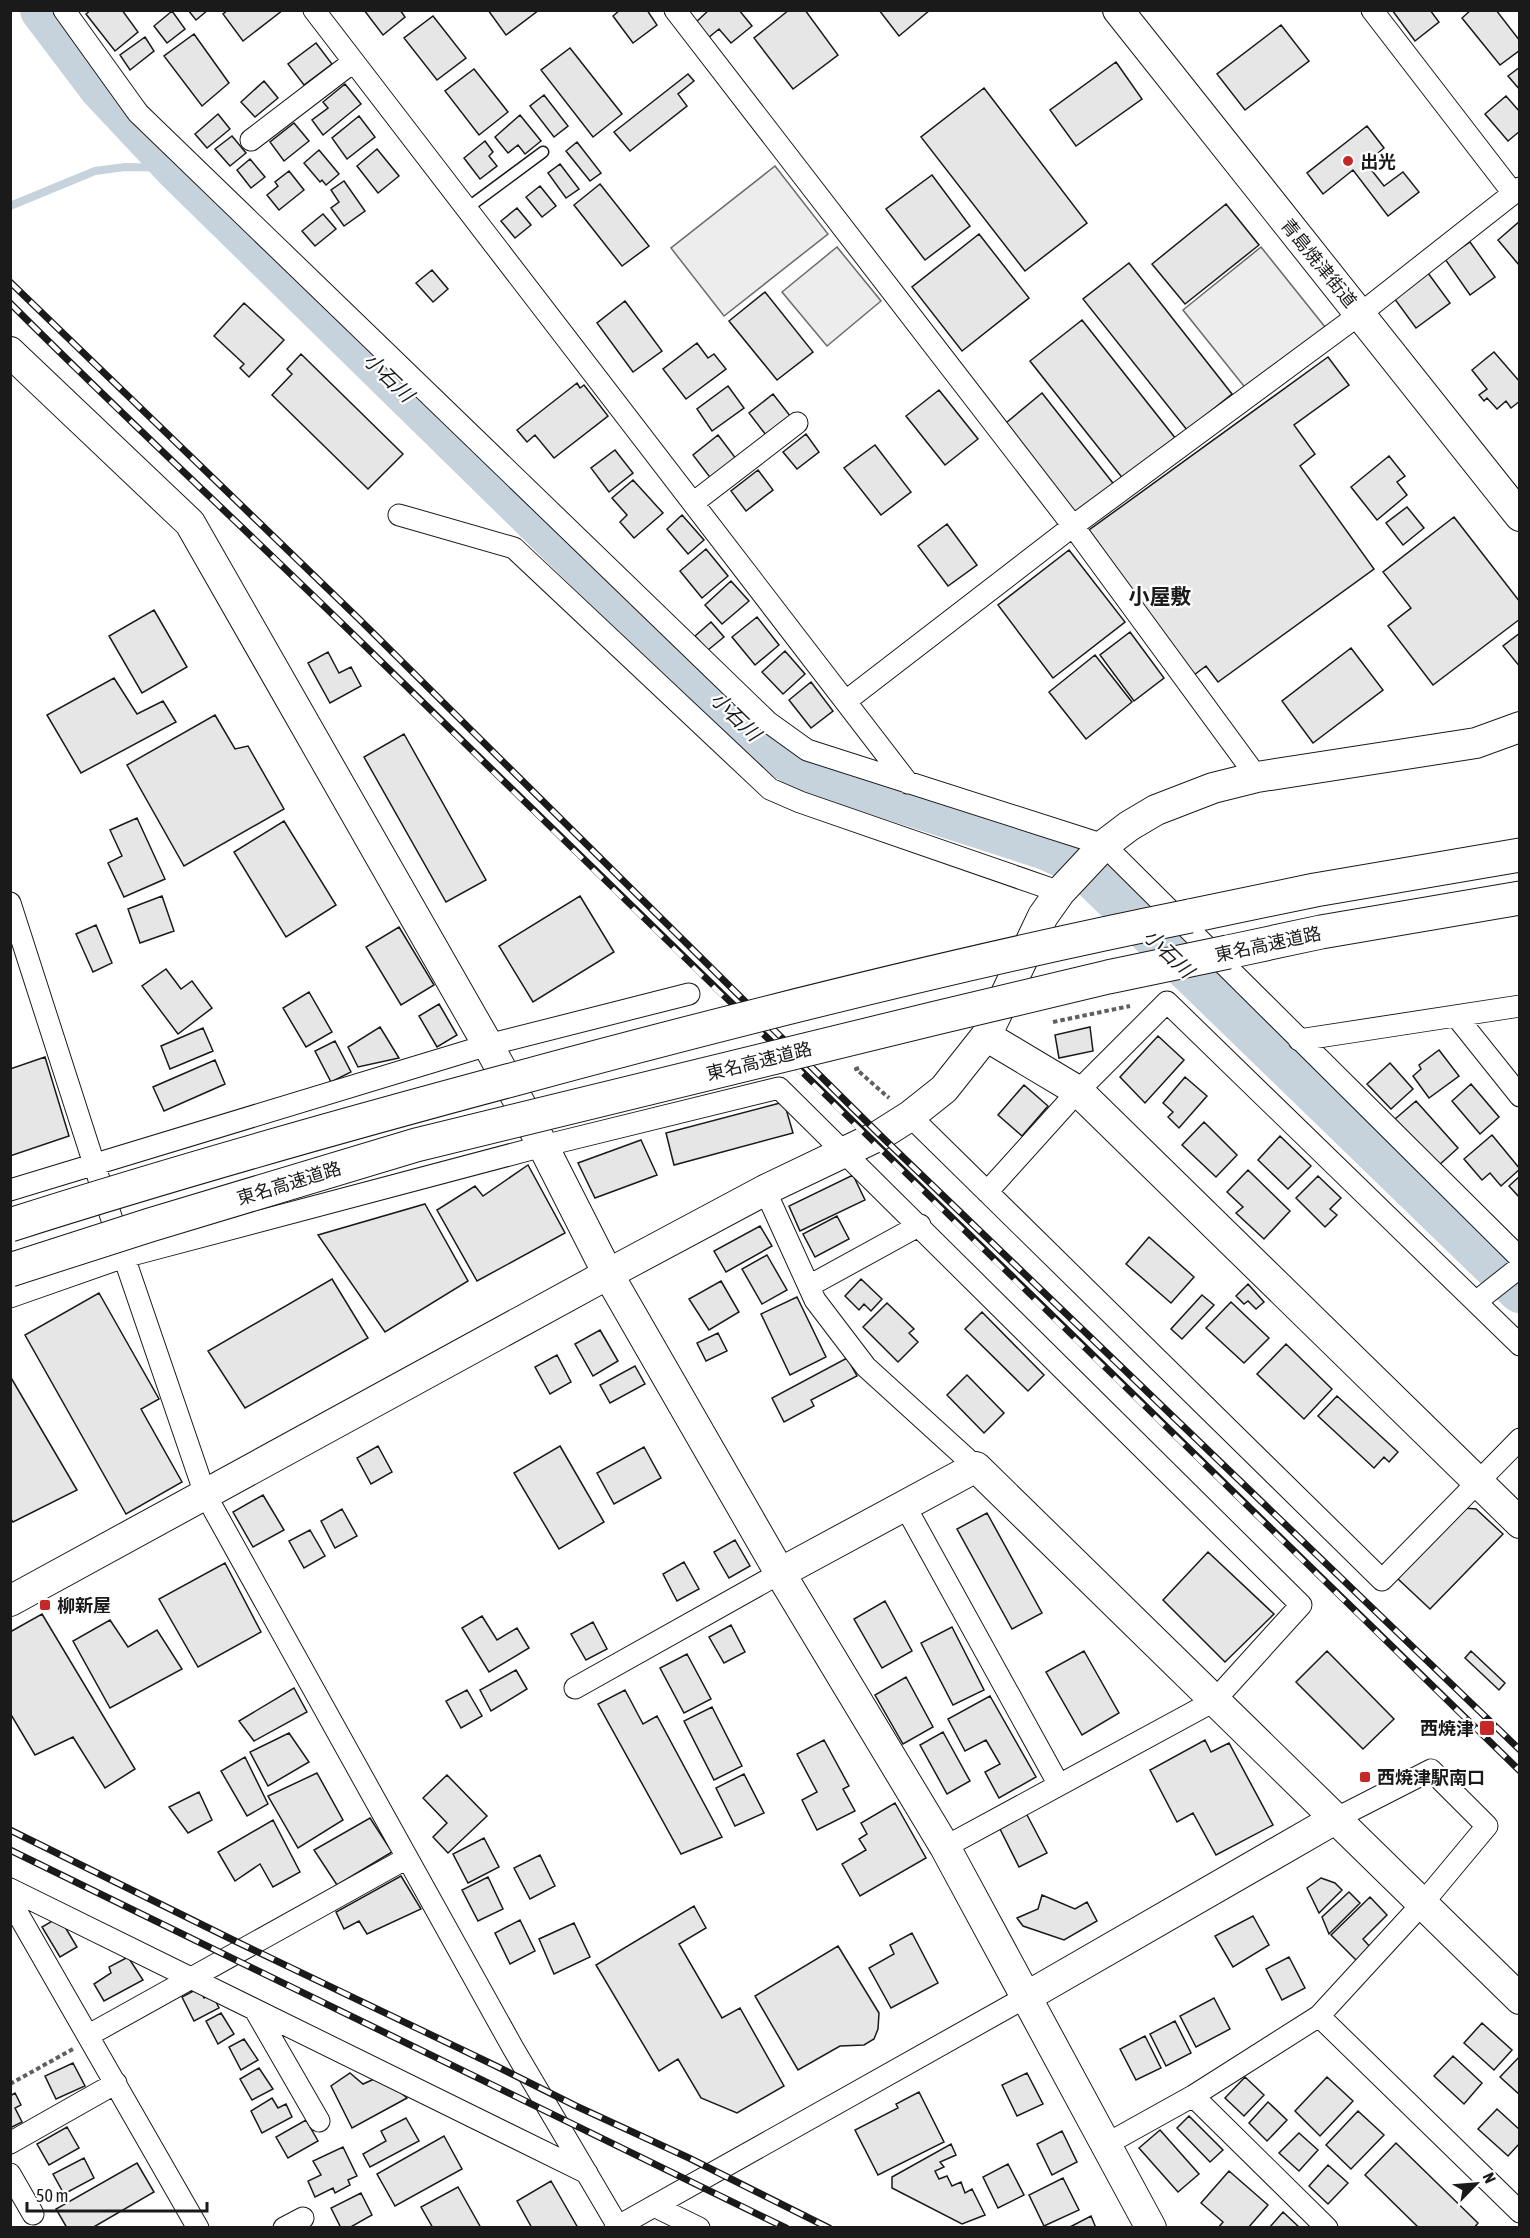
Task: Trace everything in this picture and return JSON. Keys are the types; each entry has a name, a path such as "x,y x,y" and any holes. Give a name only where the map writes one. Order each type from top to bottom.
{"highway":[{"path":"10,1225 140,1183 682,1033 925,973 1315,890 1520,855"},
{"name":"東名高速道路","path":"10,1270 150,1225 416,1145 1108,977 1321,932 1520,898"}],"street":[{"path":"64,10 138,113 768,722 807,750 1063,830 1099,850 1299,1040 1520,1258"},
{"path":"314,10 908,783"},
{"path":"675,10 1073,526 1257,777"},
{"name":"青島焼津街道","path":"1118,10 1520,516"},
{"path":"846,701 1073,526 1360,314 1516,191 1372,10"},
{"path":"251,140 353,62"},
{"path":"10,352 190,523 488,1045 543,1146 608,1274 780,1573 945,1847 1151,2228"},
{"path":"693,503 797,423"},
{"path":"399,515 514,548 770,789 800,802 1060,892"},
{"path":"10,1601 608,1274 765,1190 880,1135 910,1116 944,1089 986,1036 1043,916 1060,892 1099,850 1129,826 1156,810 1213,788 1257,777 1476,743 1520,727"},
{"path":"10,903 124,1257 205,1494 513,2048 618,2227 1026,1997 1335,1819 1431,1770 1487,1826 1422,1904 1319,2016 1193,2096 1105,2145"},
{"path":"10,1190 488,1045 689,994"},
{"path":"987,1192 1078,1091 1167,1002 1520,1345"},
{"path":"1299,1040 1520,1006"},
{"path":"1456,1016 1520,1096"},
{"path":"986,1036 1078,1091 1520,1523"},
{"path":"10,1297 124,1257 543,1146 779,1088 920,1225 1301,1605 1214,1701 945,1847"},
{"path":"910,1116 1382,1580 1520,1438"},
{"path":"765,1190 815,1300 866,1366 976,1467 1520,1999"},
{"path":"809,1286 920,1225"},
{"path":"1476,1302 1520,1267"},
{"path":"576,1688 780,1573 976,1467"},
{"path":"905,1506 1059,1785"},
{"path":"90,2037 407,1858"},
{"path":"10,1889 587,2173"},
{"path":"10,1900 198,2228"},
{"path":"255,2010 320,2121"},
{"path":"1319,2016 1520,2212"},
{"path":"10,2143 116,2083"},
{"path":"1193,2096 1327,2228"},
{"path":"10,2174 33,2214"},
{"path":"654,2206 699,2228"},
{"path":"284,2228 303,2218"}],"lane":[{"path":"466,209 543,152"}],"path":[{"path":"10,2084 90,2037"}],"shaded area":[{"path":"775,166 828,234 724,316 671,248"},
{"path":"837,247 881,301 827,346 782,292"},
{"path":"1261,247 1325,327 1247,390 1183,310"}],"building":[{"path":"91,10 122,10 138,32 115,51 86,14"},
{"path":"188,10 208,10 196,20"},
{"path":"228,10 283,10 243,41 223,14"},
{"path":"364,10 400,10 405,17 383,35"},
{"path":"488,10 539,10 506,35"},
{"path":"620,10 647,10 657,25 633,43 613,16"},
{"path":"709,10 739,10 752,26 731,43 719,29 708,38 695,23"},
{"path":"789,10 805,10 838,55 793,89 754,38"},
{"path":"879,10 930,10 899,36"},
{"path":"1392,10 1430,10 1439,22 1415,41"},
{"path":"1471,10 1496,10 1520,41 1520,50 1500,65 1462,18"},
{"path":"172,11 185,29 167,43 154,26"},
{"path":"433,16 466,58 437,80 404,38"},
{"path":"1281,25 1309,61 1245,110 1217,74"},
{"path":"194,34 229,83 202,106 164,56"},
{"path":"145,37 154,51 130,70 120,55"},
{"path":"316,43 332,64 304,85 288,64"},
{"path":"570,48 622,114 593,137 541,70"},
{"path":"1116,62 1142,99 1076,146 1050,110"},
{"path":"1520,67 1520,90 1508,76"},
{"path":"474,69 508,112 479,135 445,91"},
{"path":"688,74 694,81 678,94 687,106 630,151 614,132"},
{"path":"264,81 278,98 255,117 241,102"},
{"path":"345,84 361,104 323,135 312,120 328,108 323,102"},
{"path":"984,88 1087,223 1025,271 921,137"},
{"path":"544,95 568,126 554,137 530,106"},
{"path":"1506,96 1520,112 1520,131 1508,141 1485,114"},
{"path":"218,114 230,129 207,148 195,134"},
{"path":"520,115 541,141 525,154 518,145 508,153 495,137"},
{"path":"359,116 375,137 347,159 332,138"},
{"path":"294,123 309,141 284,161 270,142"},
{"path":"1367,126 1384,148 1366,163 1384,186 1403,172 1419,192 1388,216 1353,170 1323,194 1307,173"},
{"path":"232,136 246,153 230,166 215,149"},
{"path":"485,141 493,152 489,156 497,166 480,179 464,158"},
{"path":"577,142 601,173 590,181 566,151"},
{"path":"377,149 399,176 378,193 357,166"},
{"path":"319,150 339,174 326,185 322,180 320,182 304,163"},
{"path":"250,159 265,177 251,188 237,170"},
{"path":"560,164 579,189 566,198 548,173"},
{"path":"289,171 304,190 279,210 267,195 278,186 275,182"},
{"path":"932,175 970,226 925,260 886,209"},
{"path":"344,181 365,211 344,226 331,208 339,202 331,190"},
{"path":"600,184 649,246 622,266 574,205"},
{"path":"540,186 556,206 542,217 526,197"},
{"path":"1226,204 1259,245 1185,304 1152,264"},
{"path":"517,208 531,225 515,238 501,221"},
{"path":"323,214 336,229 315,246 302,231"},
{"path":"1520,221 1520,265 1519,265 1498,240"},
{"path":"979,234 1029,298 962,351 912,287"},
{"path":"1470,242 1495,277 1470,295 1445,259"},
{"path":"1129,263 1232,394 1187,430 1083,299"},
{"path":"432,270 448,289 433,302 416,283"},
{"path":"1428,273 1450,303 1416,328 1394,298"},
{"path":"765,292 813,352 777,380 729,321"},
{"path":"625,301 662,351 633,372 597,323"},
{"path":"244,303 284,340 249,377 240,368 244,364 214,336"},
{"path":"1082,320 1176,439 1124,480 1030,361"},
{"path":"697,343 708,358 714,354 726,369 686,399 663,369"},
{"path":"1494,352 1520,382 1520,401 1511,408 1506,401 1497,409 1487,398 1484,401 1479,395 1487,389 1472,370"},
{"path":"301,354 403,454 368,489 272,395 292,374 287,369"},
{"path":"1328,357 1349,385 1294,425 1315,454 1300,466 1374,569 1218,682 1206,666 1194,675 1089,530"},
{"path":"577,383 580,388 584,385 608,416 554,458 535,435 527,442 517,430"},
{"path":"728,386 744,408 712,431 697,409"},
{"path":"939,390 978,439 945,465 906,416"},
{"path":"1042,393 1116,487 1075,520 1001,427"},
{"path":"773,394 791,417 766,435 749,413"},
{"path":"806,434 819,452 797,469 783,452"},
{"path":"718,435 737,460 712,480 693,455"},
{"path":"875,445 911,492 881,515 844,468"},
{"path":"615,450 633,473 609,492 591,468"},
{"path":"1389,456 1405,476 1397,482 1407,495 1377,520 1351,487"},
{"path":"758,470 773,490 746,511 731,491"},
{"path":"633,480 663,513 634,538 620,522 627,515 612,498"},
{"path":"1407,507 1424,528 1403,545 1386,523"},
{"path":"682,515 704,540 688,554 667,529"},
{"path":"1454,517 1520,602 1520,619 1433,685 1388,626 1411,608 1383,572"},
{"path":"947,524 977,565 948,586 918,546"},
{"path":"706,549 728,576 702,598 680,571"},
{"path":"1069,550 1125,622 1053,678 998,605"},
{"path":"731,581 749,601 722,624 705,605"},
{"path":"154,610 187,667 142,693 109,636"},
{"path":"757,617 779,645 755,665 732,637"},
{"path":"711,622 724,637 708,650 695,636"},
{"path":"1130,632 1164,678 1134,701 1100,655"},
{"path":"1520,633 1520,667 1503,646"},
{"path":"1351,648 1383,690 1313,743 1282,701"},
{"path":"785,651 805,674 783,694 762,672"},
{"path":"328,652 339,673 351,667 361,686 330,703 308,663"},
{"path":"1095,655 1132,702 1086,739 1049,692"},
{"path":"114,678 137,714 163,701 176,722 81,773 47,715"},
{"path":"811,682 833,711 811,728 789,700"},
{"path":"215,715 235,749 248,746 284,809 184,866 127,765"},
{"path":"404,734 486,880 446,902 364,757"},
{"path":"137,818 165,879 124,897 108,863 122,856 110,830"},
{"path":"284,821 336,905 286,937 234,852"},
{"path":"162,896 174,931 140,943 128,909"},
{"path":"580,896 614,952 533,1002 499,946"},
{"path":"96,925 112,963 93,972 76,934"},
{"path":"399,927 434,985 401,1005 366,947"},
{"path":"166,969 181,989 192,981 212,1008 178,1034 142,986"},
{"path":"309,992 332,1032 306,1047 283,1008"},
{"path":"439,1004 457,1035 437,1047 419,1016"},
{"path":"380,1027 399,1058 358,1067 348,1047"},
{"path":"1090,1027 1093,1051 1059,1058 1055,1035"},
{"path":"203,1028 213,1051 170,1069 161,1046"},
{"path":"1158,1036 1184,1060 1145,1103 1120,1077"},
{"path":"335,1041 351,1072 331,1082 315,1051"},
{"path":"1439,1050 1459,1076 1429,1098 1413,1076 1421,1069 1419,1065"},
{"path":"45,1057 69,1136 10,1156 10,1069"},
{"path":"215,1060 225,1084 164,1111 153,1087"},
{"path":"1390,1063 1413,1089 1391,1109 1367,1084"},
{"path":"1185,1077 1207,1096 1179,1128 1168,1117 1173,1112 1163,1103"},
{"path":"1471,1084 1499,1117 1480,1134 1452,1101"},
{"path":"1024,1085 1048,1106 1022,1136 998,1115"},
{"path":"1416,1101 1458,1148 1438,1166 1395,1119"},
{"path":"784,1102 793,1133 674,1165 666,1133"},
{"path":"1204,1122 1237,1155 1216,1177 1182,1145"},
{"path":"1492,1135 1520,1169 1501,1186 1490,1173 1482,1180 1464,1159"},
{"path":"1280,1136 1311,1166 1288,1189 1258,1160"},
{"path":"641,1140 657,1175 595,1198 578,1163"},
{"path":"528,1165 565,1233 477,1281 437,1210 475,1186 483,1196"},
{"path":"1248,1170 1290,1211 1264,1239 1236,1213 1243,1207 1227,1192"},
{"path":"853,1175 865,1200 800,1231 789,1206"},
{"path":"1318,1176 1341,1198 1330,1209 1337,1215 1325,1227 1296,1198"},
{"path":"1520,1176 1520,1198 1509,1186"},
{"path":"425,1204 468,1281 385,1332 318,1235"},
{"path":"837,1216 849,1239 815,1257 803,1234"},
{"path":"760,1226 772,1246 726,1272 714,1251"},
{"path":"1149,1237 1194,1277 1171,1303 1126,1264"},
{"path":"767,1255 787,1290 762,1304 742,1269"},
{"path":"332,1279 368,1338 245,1408 208,1351"},
{"path":"861,1279 882,1299 871,1311 864,1304 859,1310 845,1296"},
{"path":"721,1281 739,1312 709,1330 689,1299"},
{"path":"1248,1284 1264,1302 1256,1309 1248,1301 1244,1304 1236,1296"},
{"path":"99,1293 159,1399 141,1409 182,1482 126,1514 25,1335"},
{"path":"1202,1295 1214,1305 1182,1339 1171,1329"},
{"path":"797,1297 826,1357 790,1375 761,1314"},
{"path":"1231,1302 1269,1338 1244,1363 1206,1328"},
{"path":"887,1303 914,1329 909,1333 918,1342 898,1362 863,1327"},
{"path":"982,1312 1044,1375 1028,1391 965,1329"},
{"path":"600,1330 618,1361 593,1376 575,1344"},
{"path":"718,1333 727,1351 706,1361 697,1343"},
{"path":"1286,1344 1332,1389 1304,1419 1257,1374"},
{"path":"557,1355 571,1382 550,1394 535,1367"},
{"path":"847,1358 857,1376 811,1400 814,1406 784,1422 772,1398"},
{"path":"635,1366 645,1384 610,1403 600,1385"},
{"path":"967,1375 1004,1413 984,1433 947,1395"},
{"path":"10,1376 77,1490 13,1522 10,1518"},
{"path":"1337,1396 1398,1452 1389,1462 1384,1457 1374,1468 1318,1416"},
{"path":"378,1446 392,1472 371,1484 357,1458"},
{"path":"560,1446 604,1522 559,1549 514,1473"},
{"path":"644,1447 661,1478 614,1504 597,1473"},
{"path":"263,1495 284,1530 253,1547 233,1512"},
{"path":"1464,1508 1476,1509 1503,1534 1430,1609 1397,1578"},
{"path":"342,1509 357,1536 335,1548 321,1521"},
{"path":"987,1513 1042,1613 1012,1629 957,1529"},
{"path":"310,1530 325,1556 304,1568 289,1541"},
{"path":"735,1540 750,1566 729,1578 714,1552"},
{"path":"1208,1552 1274,1614 1225,1662 1163,1600"},
{"path":"684,1562 699,1589 677,1601 663,1574"},
{"path":"225,1563 261,1632 198,1667 159,1599"},
{"path":"885,1601 912,1651 882,1668 854,1619"},
{"path":"42,1614 135,1769 105,1788 73,1737 35,1755 10,1713 10,1632"},
{"path":"482,1616 497,1640 517,1628 529,1648 489,1672 462,1628"},
{"path":"110,1620 128,1647 157,1630 182,1669 110,1708 73,1641"},
{"path":"593,1622 607,1649 586,1660 571,1634"},
{"path":"731,1625 745,1652 724,1663 709,1637"},
{"path":"952,1627 984,1690 953,1705 921,1643"},
{"path":"1084,1651 1119,1713 1082,1735 1046,1672"},
{"path":"1327,1651 1394,1719 1363,1749 1296,1682"},
{"path":"1471,1651 1505,1683 1499,1690 1465,1658"},
{"path":"687,1654 711,1699 684,1713 660,1668"},
{"path":"516,1670 527,1689 491,1711 480,1690"},
{"path":"906,1677 933,1727 903,1744 875,1695"},
{"path":"294,1688 307,1712 254,1741 239,1721"},
{"path":"467,1690 482,1716 461,1728 446,1701"},
{"path":"625,1690 643,1724 657,1716 722,1837 681,1854 598,1704"},
{"path":"990,1696 1036,1777 999,1798 985,1772 1000,1764 986,1740 965,1751 948,1719"},
{"path":"712,1707 742,1766 714,1780 684,1721"},
{"path":"943,1732 970,1781 947,1794 920,1745"},
{"path":"289,1733 309,1762 268,1786 250,1752"},
{"path":"824,1740 849,1786 843,1789 855,1811 817,1830 802,1800 817,1792 797,1754"},
{"path":"1205,1740 1211,1752 1229,1743 1273,1825 1216,1855 1193,1813 1177,1822 1150,1770"},
{"path":"245,1757 268,1804 247,1816 221,1771"},
{"path":"317,1773 343,1820 298,1848 268,1796"},
{"path":"744,1774 764,1813 735,1826 716,1788"},
{"path":"447,1775 487,1816 448,1853 433,1837 447,1823 423,1798"},
{"path":"199,1792 212,1820 188,1833 169,1807"},
{"path":"895,1803 926,1858 860,1896 842,1864 866,1850 859,1839 867,1834 861,1823"},
{"path":"1026,1813 1047,1853 1019,1867 999,1827"},
{"path":"370,1818 392,1852 337,1885 314,1850"},
{"path":"273,1820 300,1872 273,1887 260,1864 235,1881 218,1852"},
{"path":"484,1838 499,1867 468,1883 453,1854"},
{"path":"540,1855 555,1886 530,1899 514,1868"},
{"path":"401,1876 421,1909 367,1934 359,1921 344,1929 336,1912"},
{"path":"488,1877 503,1909 478,1921 462,1890"},
{"path":"1321,1878 1335,1883 1342,1890 1319,1913 1307,1888"},
{"path":"1349,1892 1360,1903 1329,1934 1322,1917"},
{"path":"1042,1895 1075,1909 1087,1902 1097,1921 1064,1940 1023,1926 1017,1918 1038,1909"},
{"path":"1370,1897 1387,1915 1363,1939 1371,1948 1357,1961 1331,1935"},
{"path":"694,1906 706,1928 679,1944 722,2018 740,2008 784,2086 737,2113 701,2098 678,2059 659,2071 596,1965"},
{"path":"1253,1916 1269,1945 1233,1967 1215,1936"},
{"path":"59,1917 77,1947 60,1957 42,1927"},
{"path":"520,1920 535,1951 510,1964 495,1933"},
{"path":"574,1923 590,1957 554,1974 539,1939"},
{"path":"912,1933 938,1983 891,2008 869,1968 894,1954 890,1945"},
{"path":"838,1946 879,2013 878,2029 874,2039 864,2045 840,2046 798,2070 755,1996"},
{"path":"128,1957 143,1980 104,2001 94,1984 111,1973 109,1967"},
{"path":"1289,1957 1305,1988 1282,2000 1266,1969"},
{"path":"199,1988 204,1998 212,1994 219,2008 194,2021 182,1997"},
{"path":"1214,1998 1230,2029 1196,2047 1180,2016"},
{"path":"221,2013 234,2034 218,2044 206,2021"},
{"path":"1175,2021 1191,2053 1166,2066 1150,2034"},
{"path":"1482,2023 1512,2050 1494,2070 1464,2043"},
{"path":"1145,2036 1161,2068 1136,2080 1120,2049"},
{"path":"244,2039 258,2060 241,2070 229,2047"},
{"path":"1453,2056 1482,2083 1464,2104 1434,2076"},
{"path":"1520,2056 1520,2095 1500,2077"},
{"path":"73,2063 85,2086 56,2099 45,2076"},
{"path":"259,2068 273,2089 252,2100 240,2079"},
{"path":"350,2073 363,2084 381,2076 407,2098 352,2128 331,2086"},
{"path":"1027,2073 1043,2104 1017,2116 1002,2085"},
{"path":"1245,2077 1264,2095 1244,2116 1225,2098"},
{"path":"1327,2077 1353,2101 1320,2136 1295,2111"},
{"path":"919,2092 944,2142 878,2175 855,2130 898,2108 896,2104"},
{"path":"15,2093 21,2105 15,2108 22,2122 10,2128 10,2096"},
{"path":"272,2098 278,2108 286,2104 292,2117 262,2133 251,2111"},
{"path":"1268,2102 1287,2120 1267,2141 1249,2123"},
{"path":"1497,2109 1520,2130 1520,2143 1508,2156 1478,2129"},
{"path":"1358,2111 1384,2135 1351,2169 1326,2145"},
{"path":"1189,2116 1223,2150 1210,2162 1177,2128"},
{"path":"406,2118 419,2141 370,2167 363,2154 386,2141 381,2131"},
{"path":"306,2120 318,2141 288,2158 276,2137"},
{"path":"67,2127 79,2148 49,2165 37,2144"},
{"path":"1160,2130 1199,2174 1178,2192 1139,2148"},
{"path":"1062,2131 1077,2162 1052,2175 1037,2144"},
{"path":"1299,2133 1318,2150 1299,2171 1279,2153"},
{"path":"444,2136 462,2169 395,2206 377,2174"},
{"path":"1396,2143 1478,2223 1474,2228 1419,2228 1365,2175"},
{"path":"951,2144 956,2155 940,2162 944,2167 935,2171 939,2179 947,2176 952,2186 961,2182 965,2193 972,2189 985,2215 962,2224 892,2188 892,2177"},
{"path":"343,2147 357,2176 348,2180 350,2185 335,2193 333,2188 315,2197 308,2181 321,2175 313,2161"},
{"path":"84,2158 94,2178 64,2194 53,2174"},
{"path":"137,2163 154,2192 92,2228 67,2228 56,2209"},
{"path":"1008,2164 1024,2195 998,2208 983,2177"},
{"path":"1328,2165 1348,2183 1328,2204 1309,2186"},
{"path":"1229,2171 1268,2205 1248,2228 1218,2228 1223,2222 1201,2203"},
{"path":"1063,2178 1079,2210 1044,2226 1029,2195"},
{"path":"551,2181 578,2228 532,2228 517,2201"},
{"path":"458,2187 481,2228 433,2228 421,2207"},
{"path":"361,2193 372,2215 349,2228 341,2228 331,2208"},
{"path":"1283,2212 1300,2228 1269,2228"},
{"path":"1091,2216 1096,2228 1068,2228"}],"waterway":[{"name":"小石川","path":"42,10 101,88 176,168 767,747 805,770 1046,848 1072,860 1094,878 1520,1291"},
{"path":"10,206 95,171 125,167 176,168"}],"railway":[{"path":"10,282 359,619 880,1135 1520,1750"},
{"path":"10,303 1520,1771"},
{"path":"10,1830 829,2228"},
{"path":"10,1850 786,2228"}],"place":[{"name":"出光","path":"1348,161"},
{"name":"柳新屋","path":"45,1605"},
{"name":"西焼津","path":"1487,1728"},
{"name":"西焼津駅南口","path":"1365,1777"}],"district":[{"name":"小屋敷","path":"1160,596"}]}
